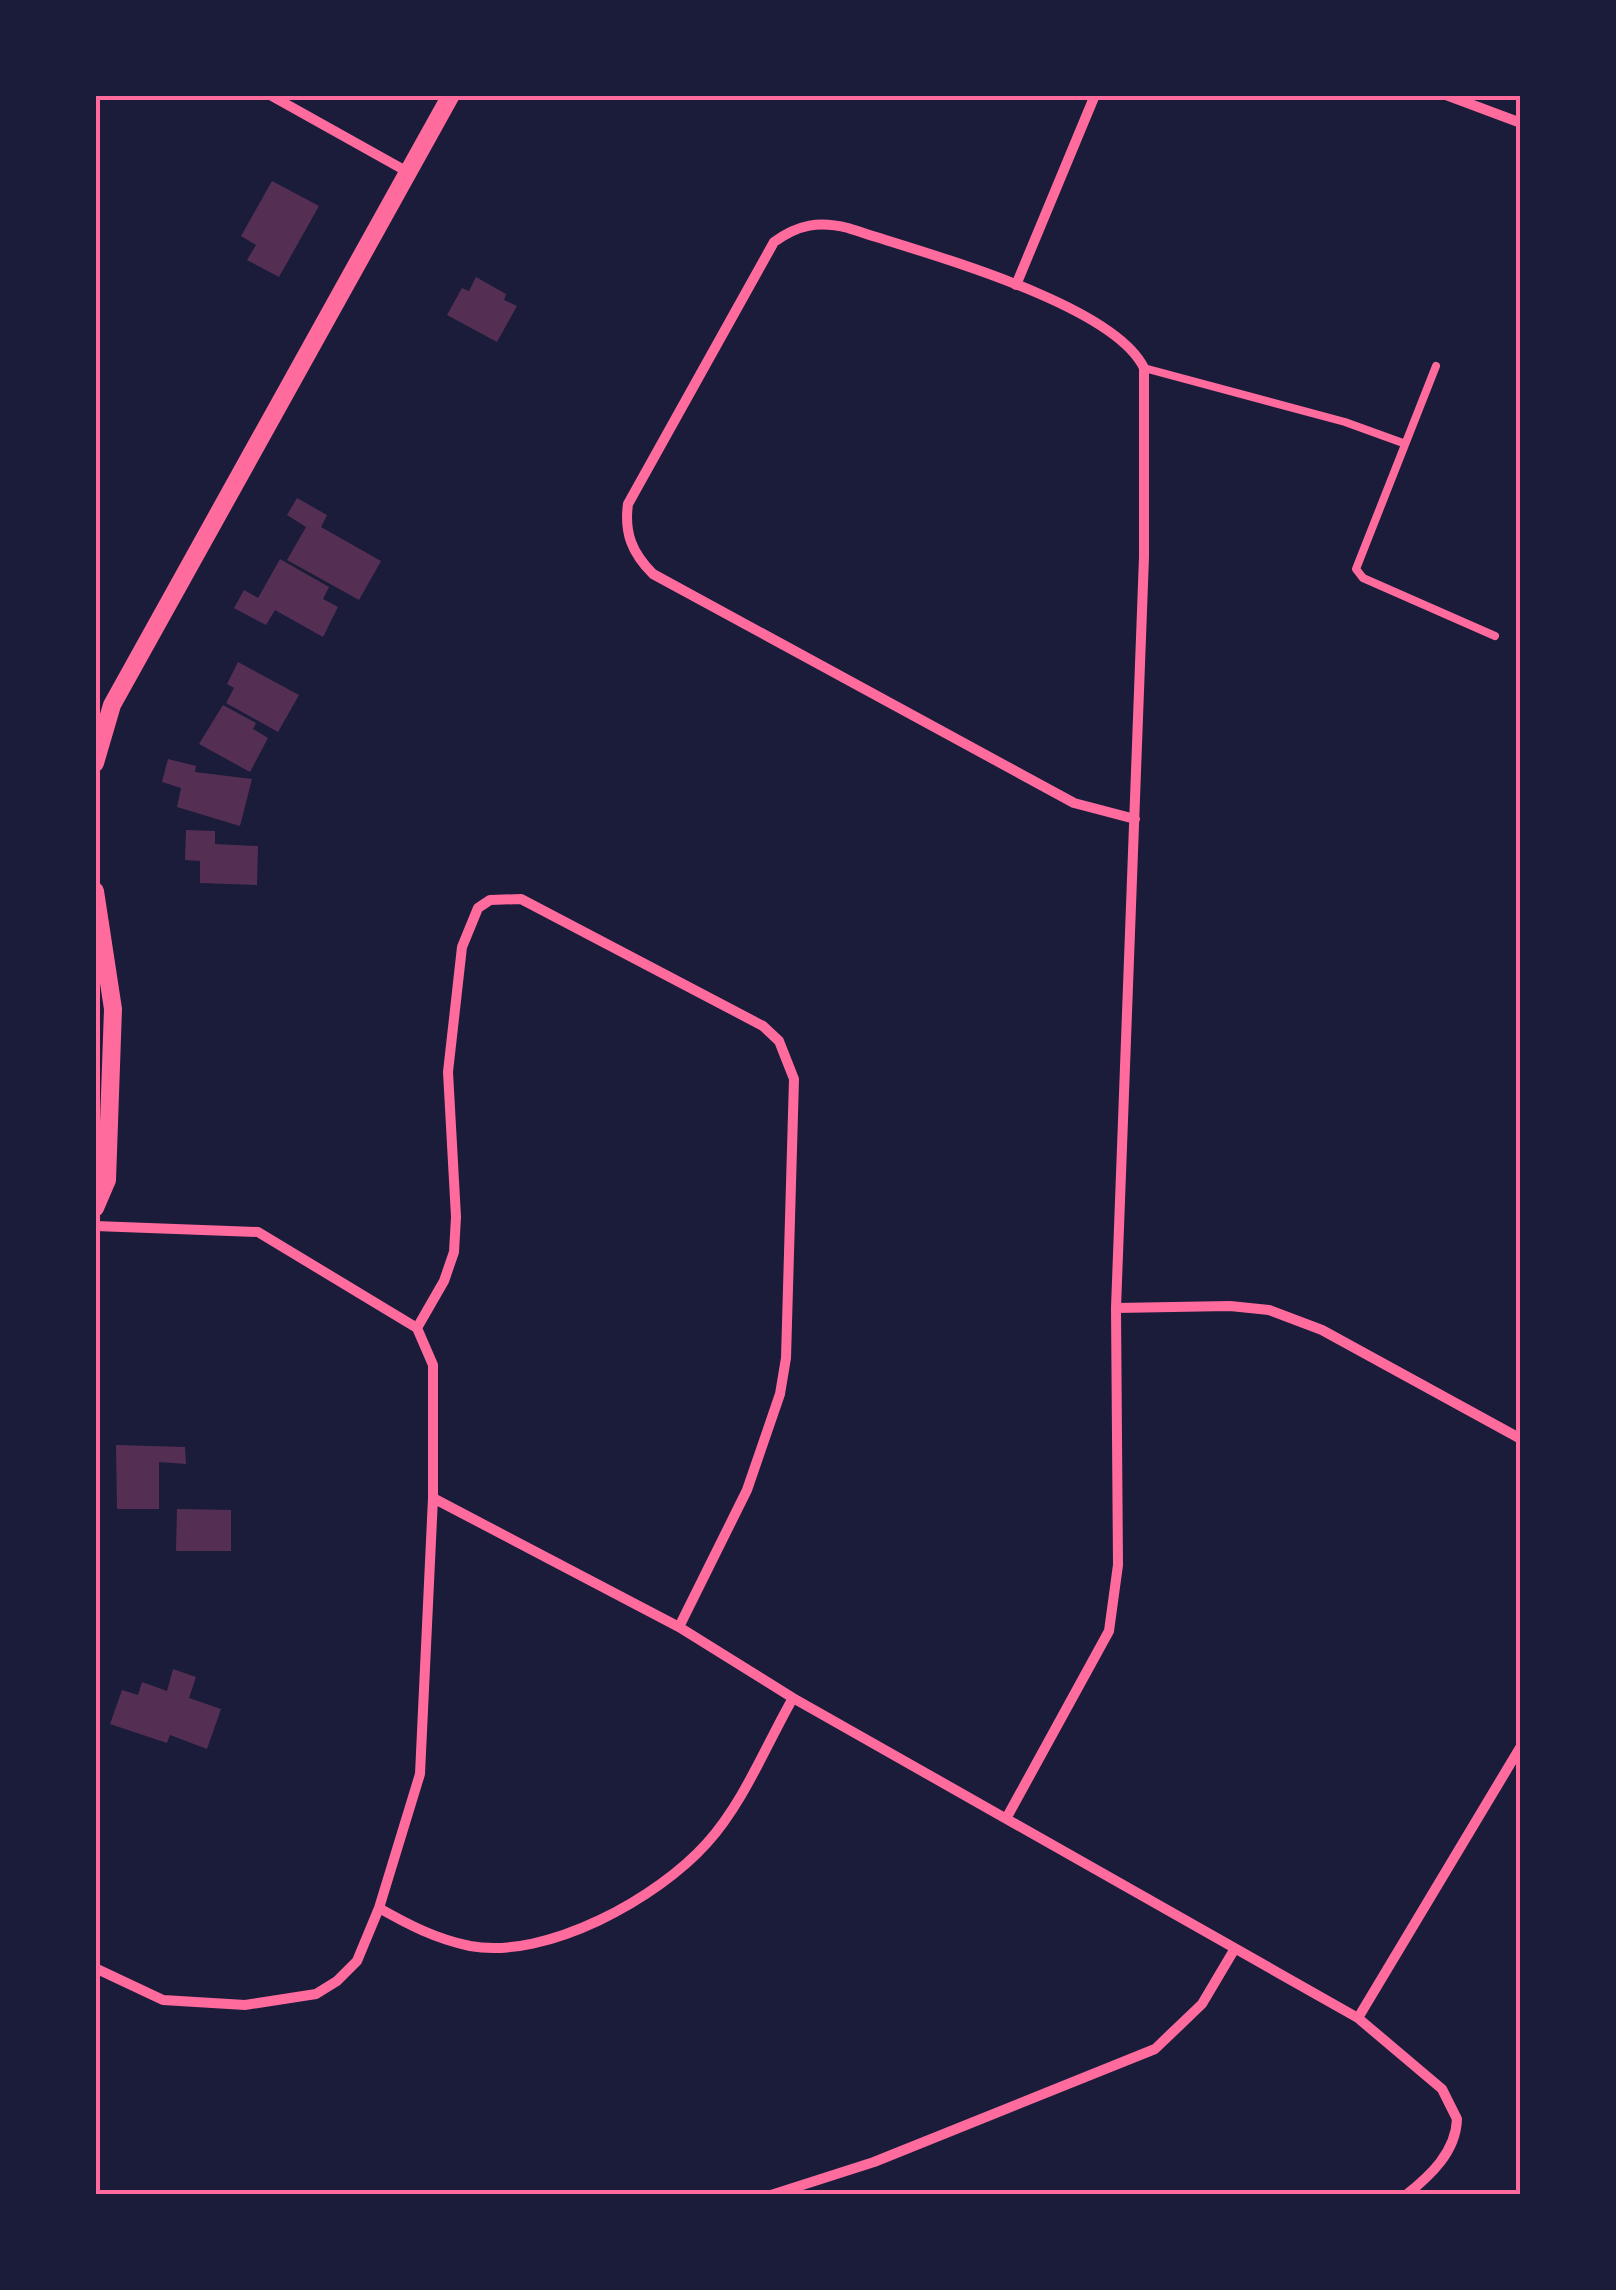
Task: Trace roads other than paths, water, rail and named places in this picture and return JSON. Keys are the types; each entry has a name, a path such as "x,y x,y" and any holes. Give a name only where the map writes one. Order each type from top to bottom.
{"street":[{"path":"270,95 406,171"},
{"path":"95,763 97,741 125,679 451,95"},
{"path":"1446,95 1521,123"},
{"path":"1016,285 1093,96"},
{"path":"1006,1817 1113,1616 1118,1565 1116,1308 1135,819 1144,557 1144,368 1135,349 1116,333 1016,285 839,226 793,228 774,242 628,504 625,524 639,560 653,574 1074,804 1135,819"},
{"path":"95,890 113,1010 107,1180 95,1208"},
{"path":"417,1328 444,1281 454,1252 450,1039 462,946 478,908 490,900 521,899 763,1026 779,1041 794,1079 786,1358 764,1452 679,1628"},
{"path":"95,1226 258,1232 417,1328 433,1365 433,1498 420,1774 379,1908 357,1960 337,1982 316,1994 245,2005 163,2000 95,1968"},
{"path":"1116,1308 1230,1306 1269,1310 1322,1330 1521,1439"},
{"path":"433,1498 679,1628 792,1698 1358,2018 1442,2089 1458,2119 1451,2145 1430,2174 1406,2195"},
{"path":"379,1908 424,1934 474,1947 527,1944 599,1920 667,1883 710,1840 740,1796 792,1698"},
{"path":"1358,2018 1521,1746"},
{"path":"771,2195 874,2162 1155,2048 1192,2017 1234,1950"}],"lane":[{"path":"1436,366 1356,569 1363,578 1495,636"},
{"path":"1144,368 1345,422 1403,444"}]}
